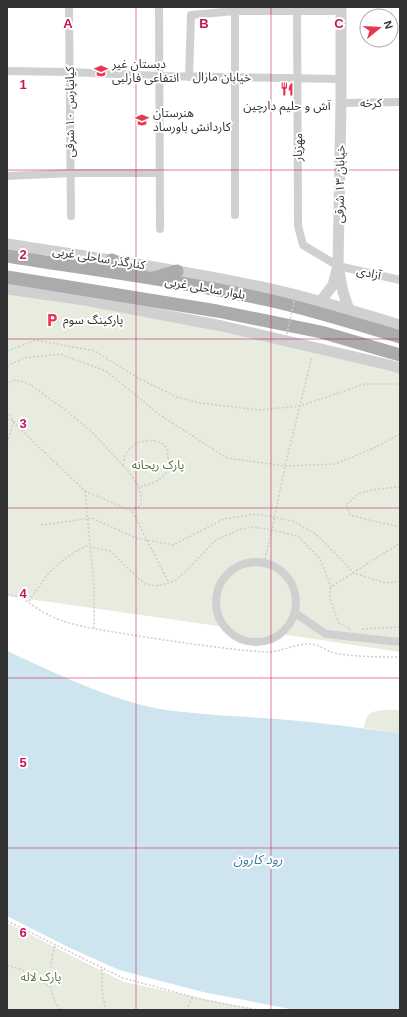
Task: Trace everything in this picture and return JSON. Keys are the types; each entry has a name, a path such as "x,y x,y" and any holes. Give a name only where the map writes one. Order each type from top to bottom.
{"main road":[{"name":"بلوار ساحلی غربی","path":"7,256 269,300 400,337"},
{"path":"112,260 150,279 177,271"},
{"name":"بلوار ساحلی غربی","path":"7,277 217,311 321,332 400,355"}],"street":[{"name":"کیانپارس ۱۰ شرقی","path":"69,7 71,216"},
{"path":"159,7 160,229"},
{"path":"235,9 235,215"},
{"path":"189,77 191,14 235,9 341,9"},
{"name":"مهزیار","path":"298,9 298,226 303,245 338,266"},
{"name":"خیابان ۱۳ شرقی","path":"341,9 338,266 343,292 349,310"},
{"name":"خیابان مارال","path":"7,72 70,72 189,77 341,78"},
{"name":"کرخه","path":"341,103 400,102"},
{"path":"7,176 71,173 160,173"},
{"name":"کنارگذر ساحلی غربی","path":"7,244 177,271 282,292 400,325"},
{"name":"خیابان ۱۳ شرقی","path":"320,302 333,285 338,266"},
{"name":"آزادی","path":"338,266 400,280"},
{"path":"7,289 93,302 222,326 400,368"},
{"path":"252,562 264,563 276,568 286,576 295,594 295,613 289,625 281,634 270,640 258,642 246,641 234,636 225,627 219,617 216,605 218,593 222,582 230,572 240,566 252,562"},
{"path":"295,613 326,634 400,642"}],"path":[{"path":"285,342 297,289"},
{"path":"7,351 36,340 95,351 138,378 177,397 201,404 259,410 300,406 365,384 400,384"},
{"path":"264,563 275,518 285,466 314,347"},
{"path":"7,366 24,358 60,354 106,371 160,415 227,458 285,466 336,464 374,448 400,434"},
{"path":"7,385 14,380 28,384 68,412 93,433 123,466 136,483 141,494 141,504 132,511"},
{"path":"7,411 14,421 42,451 85,491 132,511 169,583"},
{"path":"7,419 14,421"},
{"path":"7,443 14,421"},
{"path":"123,466 126,452 144,440 157,441 167,449 169,464 164,476 150,485 138,487"},
{"path":"400,487 377,489 358,494 346,505 350,515 400,527"},
{"path":"85,491 94,587 94,628"},
{"path":"41,525 92,518 136,538 173,545 224,519 256,514 293,521 318,536 354,573 385,583 400,581"},
{"path":"29,601 47,575 58,564 86,546 110,551 145,584 157,586 175,581 216,540 253,527 298,536 320,559 331,587 330,591 334,610 339,623 352,630"},
{"path":"331,587 400,543"},
{"path":"7,594 29,601 48,615 69,622 94,628 168,640 231,649 268,652 303,644 313,644 321,646 331,652 359,656 400,657"},
{"path":"357,630 400,628"},
{"path":"7,922 123,978 192,997 258,1010"},
{"path":"55,946 50,966 50,987 57,1007 60,1010"},
{"path":"7,966 12,966 26,972 50,987"},
{"path":"102,968 102,990 107,1010"},
{"path":"187,1010 192,997"}],"green space":[{"name":"پارک ریحانه","path":"7,286 400,369 400,652 281,634 244,644 225,627 7,596"},
{"path":"400,710 400,733 364,728 366,719 370,714 376,711"},
{"name":"پارک لاله","path":"7,923 124,982 257,1010 7,1010"}],"water":[{"name":"رود کارون","path":"7,651 102,692 141,705 160,709 203,714 308,722 400,733 400,1010 295,1010 203,992 119,970 68,947 7,916"}],"place":[{"name":"دبستان غیر انتفاعی فارلبی","path":"101,71"},
{"name":"آش و حلیم دارچین","path":"287,89"},
{"name":"هنرستان کاردانش باورساد","path":"142,120"},
{"name":"پارکینگ سوم","path":"52,320"}]}
